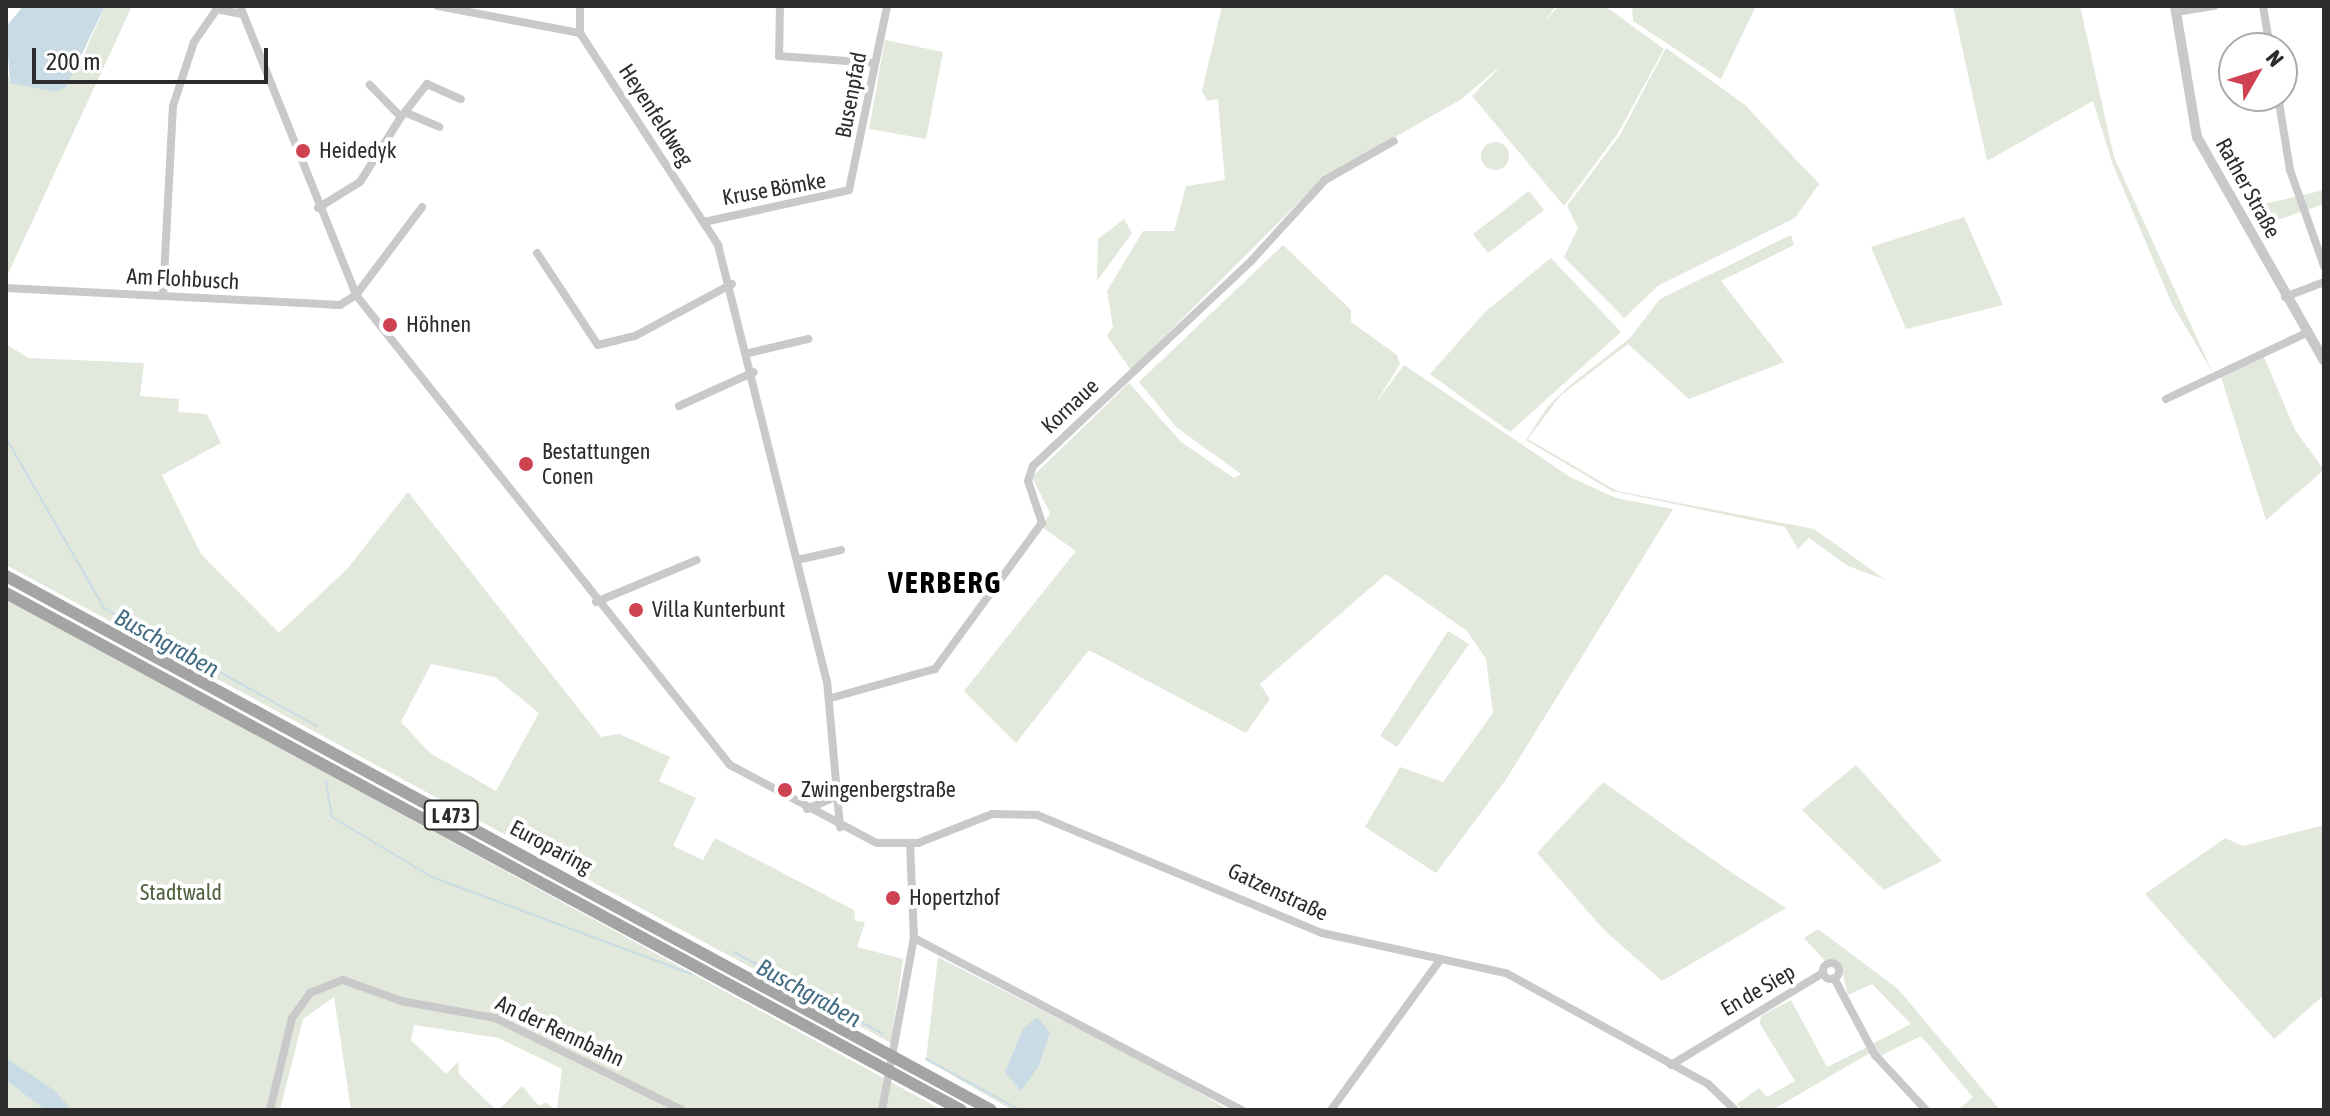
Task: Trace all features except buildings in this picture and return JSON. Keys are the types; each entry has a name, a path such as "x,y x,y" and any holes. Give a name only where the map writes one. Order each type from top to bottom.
{"main road":[{"name":"Europaring","path":"6,576 991,1110"},
{"name":"Europaring","path":"6,593 961,1110"}],"street":[{"path":"240,6 318,208 356,295 712,747 840,827"},
{"path":"438,6 580,33 580,6"},
{"path":"780,6 779,56 875,63"},
{"name":"Busenpfad","path":"849,190 887,6"},
{"path":"2176,9 2215,6"},
{"path":"2263,6 2267,32"},
{"path":"163,296 173,106 188,56 218,8 244,16"},
{"name":"Rather Straße","path":"2176,9 2193,125 2285,297 2324,361"},
{"name":"Heyenfeldweg","path":"580,33 704,222 732,284 831,698 840,827"},
{"path":"318,208 360,182 427,84 461,99"},
{"path":"370,85 405,115 439,127"},
{"path":"2281,112 2290,170 2324,266"},
{"name":"Kornaue","path":"831,698 935,669 1042,523 1028,481 1033,466 1258,254 1325,180 1394,141"},
{"name":"Kruse Bömke","path":"704,222 849,190"},
{"path":"356,295 422,207"},
{"path":"537,253 598,345 635,336 732,284"},
{"path":"2285,297 2324,282"},
{"name":"Am Flohbusch","path":"6,288 332,306 356,295"},
{"path":"2166,399 2306,333"},
{"path":"749,353 808,339"},
{"path":"679,406 754,372"},
{"path":"797,560 841,550"},
{"path":"596,602 697,560"},
{"path":"807,809 837,796"},
{"name":"Gatzenstraße","path":"840,827 877,843 910,844 992,814 1037,815 1226,887 1322,933 1506,973 1671,1065 1735,1110"},
{"path":"882,1110 914,938 910,844"},
{"path":"914,938 1242,1110"},
{"path":"1331,1110 1440,960"},
{"name":"En de Siep","path":"1671,1065 1823,973 1833,963 1834,978 1823,973"},
{"path":"1834,978 1875,1055 1926,1110"},
{"name":"An der Rennbahn","path":"270,1110 292,1018 310,993 343,980 401,1001 495,1018 682,1110"}],"green space":[{"path":"105,6 132,6 6,278 6,66 10,83 82,59"},
{"path":"1222,6 1556,6 1526,45 1460,100 1323,178 1131,370 1107,336 1113,327 1107,291 1143,231 1174,231 1186,186 1225,180 1218,99 1207,101 1202,91"},
{"path":"1559,6 1605,6 1664,49 1618,133 1564,206 1472,96"},
{"path":"1632,6 1756,6 1721,79 1633,21"},
{"path":"1953,6 2080,6 2114,157 2213,373 2172,304 2113,165 2093,101 1987,161"},
{"path":"885,40 943,52 926,139 869,129"},
{"path":"1666,48 1744,104 1819,184 1795,218 1659,285 1624,318 1564,257 1578,228 1567,206 1620,135"},
{"path":"1495,142 1505,146 1509,156 1505,166 1495,170 1485,166 1481,156 1485,146"},
{"path":"2324,190 2324,204 2257,227 2247,208"},
{"path":"1529,191 1544,210 1488,253 1473,234"},
{"path":"1964,217 2003,305 1906,329 1871,247"},
{"path":"1124,219 1132,233 1097,281 1098,239"},
{"path":"1791,235 1794,245 1721,281 1784,362 1689,399 1628,344 1560,396 1528,439 1617,491 1814,529 1886,580 1848,566 1809,538 1798,549 1785,527 1612,491 1526,440 1548,406 1569,386 1629,339 1660,299"},
{"path":"1283,245 1351,310 1351,322 1397,355 1400,364 1375,404 1404,365 1570,477 1616,498 1673,509 1507,778 1436,873 1365,827 1400,767 1443,782 1493,713 1486,659 1467,631 1386,574 1260,684 1270,699 1246,733 1089,650 1016,743 964,691 1076,551 1042,527 1050,513 1032,477 1129,383 1181,442 1234,478 1241,474 1176,427 1139,382"},
{"path":"1551,258 1621,332 1510,432 1430,374 1486,311"},
{"path":"6,344 28,358 144,363 140,396 179,399 178,412 207,414 221,443 162,475 201,554 279,633 347,569 408,492 601,737 619,734 670,757 659,781 696,798 673,846 703,860 715,838 854,910 855,921 865,922 857,947 903,959 891,1043 6,565","holes":["431,664 495,677 539,713 496,791 430,753 401,722"]},
{"path":"2264,357 2295,430 2324,470 2266,520 2221,377"},
{"name":"Stadtwald","path":"6,598 942,1110 557,1110 562,1069 499,1038 414,1025 411,1040 446,1074 458,1062 459,1074 496,1110 351,1110 334,997 303,1019 280,1110 72,1110 6,1058"},
{"path":"1448,631 1469,644 1397,747 1380,736"},
{"path":"1856,765 1942,861 1884,890 1802,810"},
{"path":"1603,782 1786,908 1662,981 1604,930 1537,853"},
{"path":"2324,825 2324,995 2274,1039 2145,894 2225,838 2243,846"},
{"path":"1818,929 1898,989 2000,1110 1958,1110 1973,1097 1921,1036 1880,1056 1872,1044 1911,1024 1872,984 1848,995 1840,963 1825,961 1804,938"},
{"path":"938,957 1172,1077 1229,1110 1012,1110 926,1060"},
{"path":"1791,1000 1827,1067 1867,1047 1870,1053 1772,1110 1742,1110 1737,1104 1759,1088 1767,1097 1795,1081 1760,1024 1761,1016"},
{"path":"6,1080 10,1082 45,1110 6,1110"},
{"path":"522,1086 539,1106 546,1102 555,1110 499,1110"}],"water":[{"path":"23,6 105,6 66,87 56,92 10,83 6,27"},
{"path":"1037,1017 1050,1032 1039,1066 1021,1091 1005,1072 1023,1029"},
{"path":"6,1058 54,1090 72,1110 45,1110 6,1080"}],"waterway":[{"name":"Buschgraben","path":"6,438 104,608 317,726"},
{"name":"Buschgraben","path":"326,781 332,817 432,877 691,974"},
{"name":"Buschgraben","path":"734,952 883,1034"},
{"name":"Buschgraben","path":"926,1059 1020,1110"}],"place":[{"name":"Heidedyk","path":"303,151"},
{"name":"Höhnen","path":"390,325"},
{"name":"Bestattungen Conen","path":"526,464"},
{"name":"Villa Kunterbunt","path":"636,610"},
{"name":"Zwingenbergstraße","path":"785,790"},
{"name":"Hopertzhof","path":"893,898"}],"district":[{"name":"VERBERG","path":"945,582"}]}
